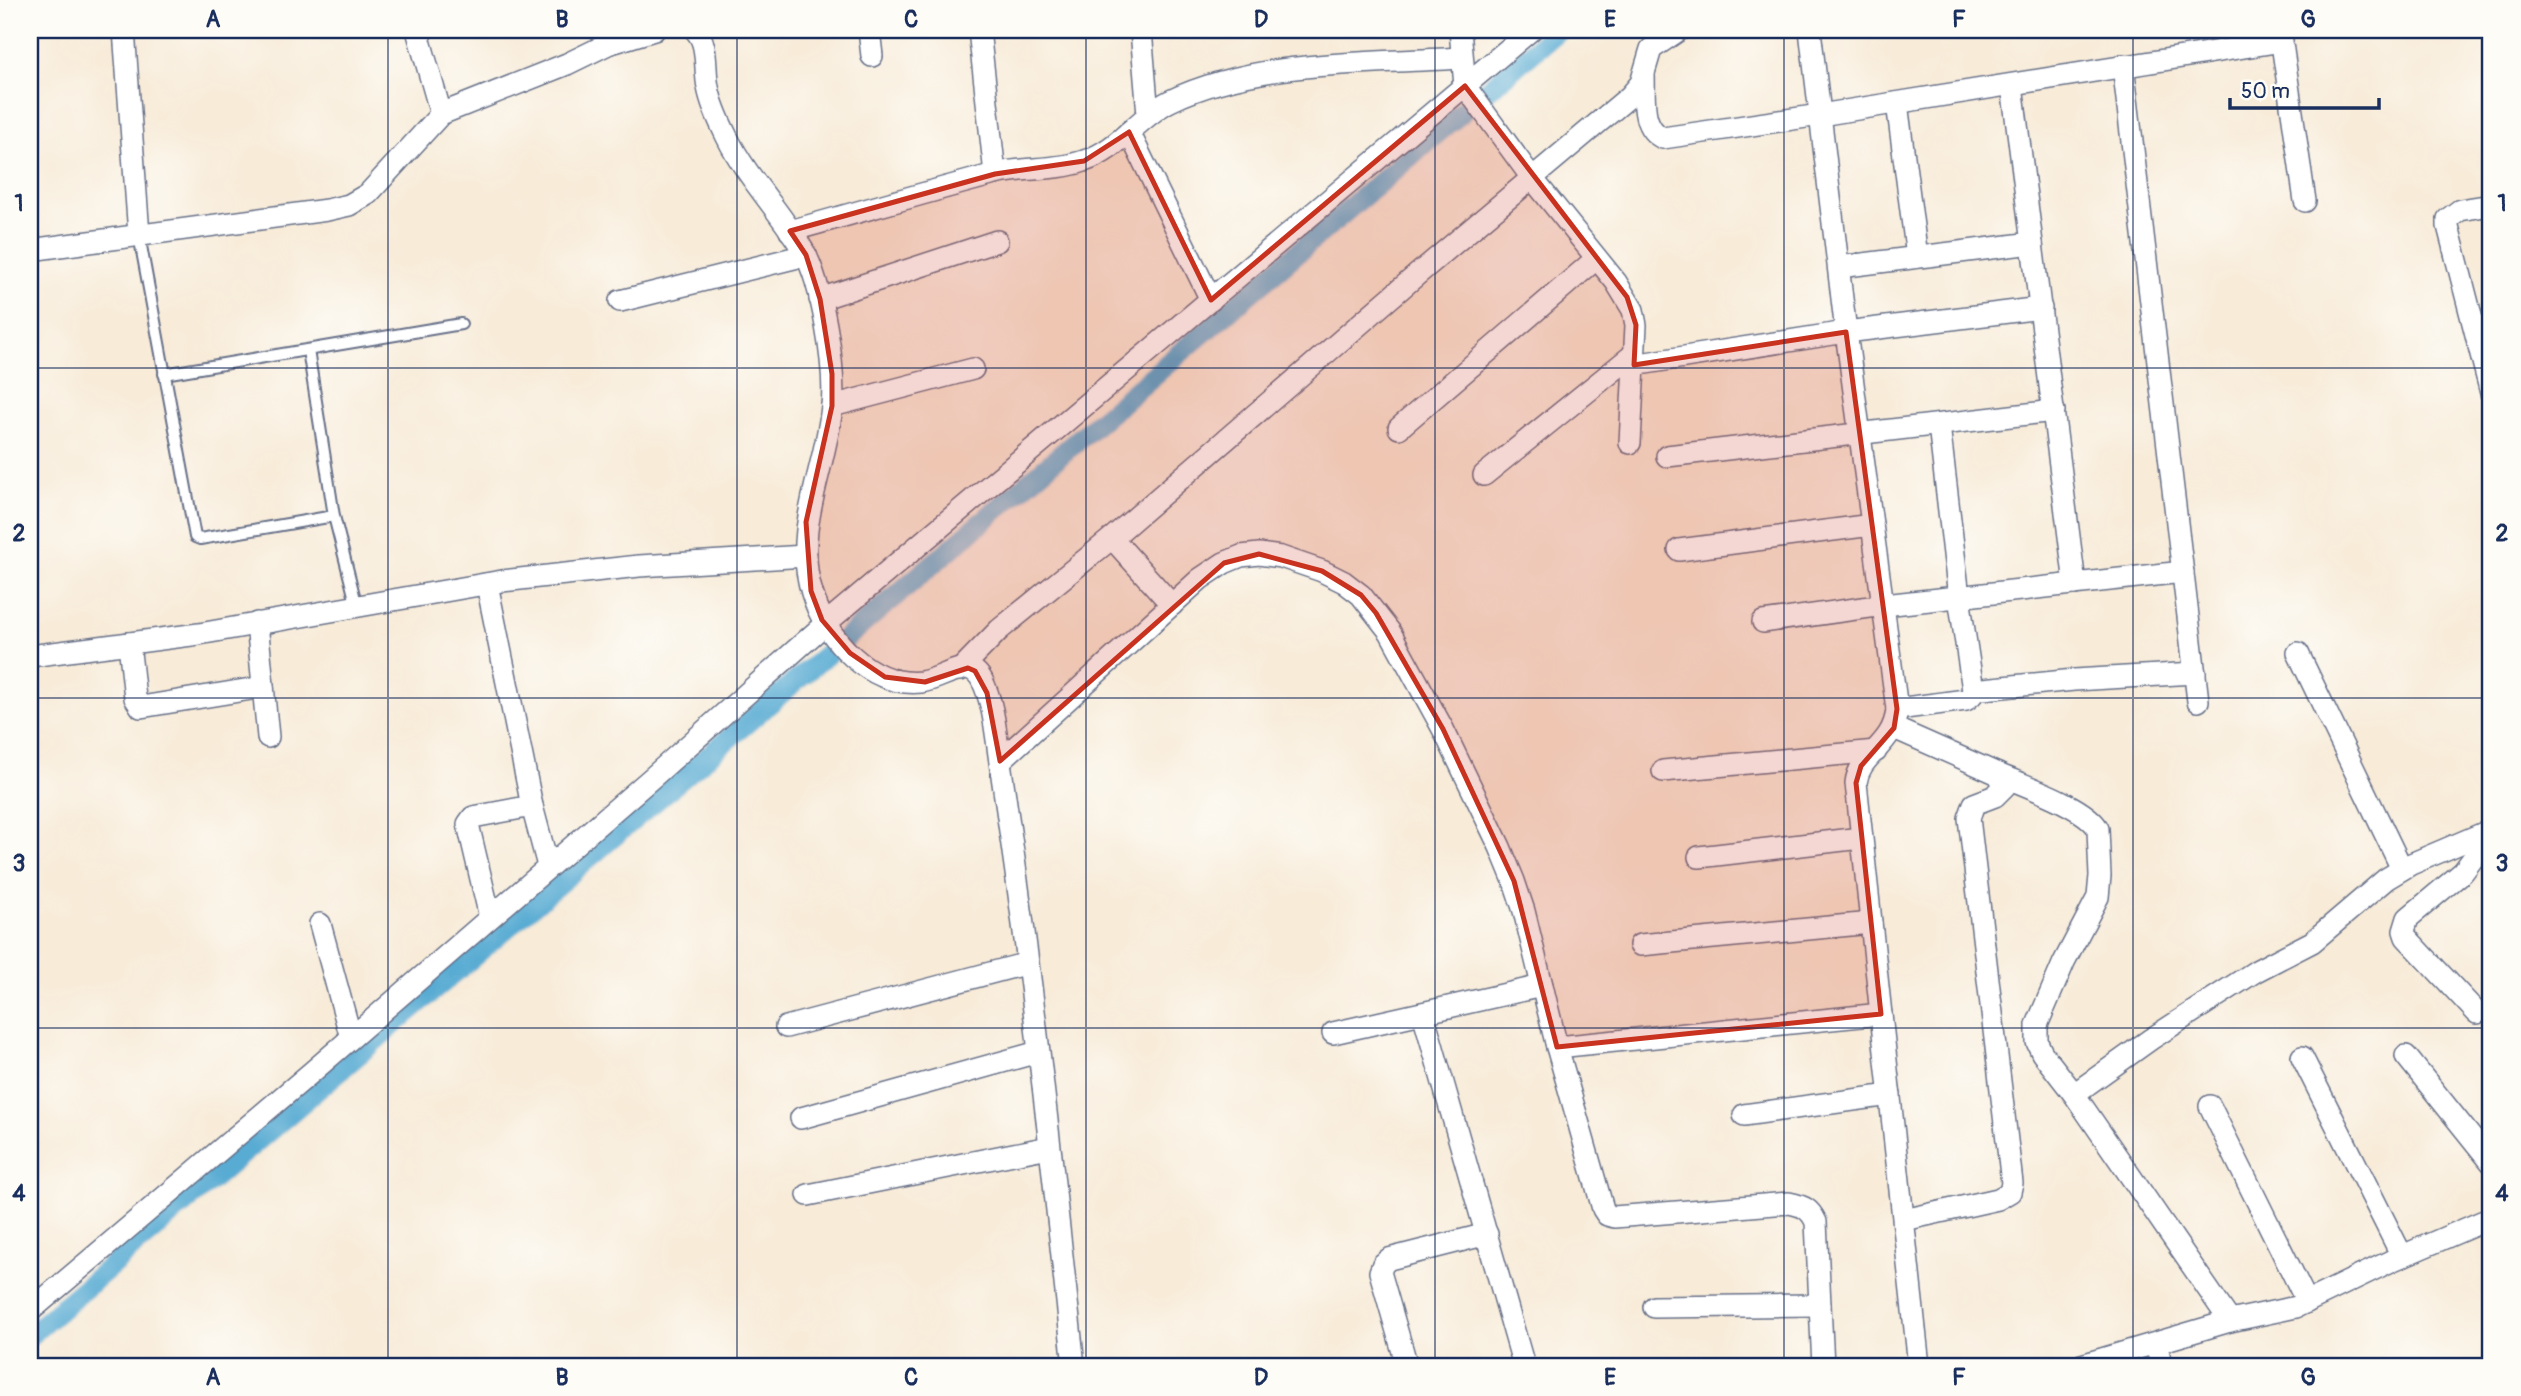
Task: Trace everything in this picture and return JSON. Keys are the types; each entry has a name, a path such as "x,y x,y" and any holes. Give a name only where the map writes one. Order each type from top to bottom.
{"street":[{"path":"124,30 139,236"},
{"path":"417,30 441,114"},
{"path":"30,250 349,205 368,194 441,114 556,69 599,39 654,30"},
{"path":"864,30 872,56"},
{"path":"979,30 995,174"},
{"path":"1141,30 1148,115"},
{"path":"1460,30 1468,90 1532,178 1616,282 1633,310 1636,325 1630,443"},
{"path":"30,1311 654,776 833,635 1211,300 1468,90 1531,30"},
{"path":"1679,30 1651,49 1644,75 1648,126 1654,134 1662,138 2012,85 2281,35 2305,201"},
{"path":"1810,30 1896,718 1876,751 1857,773 1861,838 1919,1366"},
{"path":"700,31 708,90 727,138 753,181 806,255 820,299 832,374 832,406 807,522 806,556 811,591 833,635 867,668 901,682 925,682 968,668 975,671 984,685 995,727 1028,963 1074,1366"},
{"path":"790,231 995,174 1084,161 1101,155 1117,144 1148,115 1171,100 1207,87 1278,70 1462,58"},
{"path":"2123,65 2198,701"},
{"path":"960,670 999,630 1112,538 1630,96 1644,75"},
{"path":"2012,85 2075,584"},
{"path":"1897,103 1917,257"},
{"path":"1129,132 1211,300"},
{"path":"2491,205 2460,210 2448,219 2486,353 2491,393"},
{"path":"820,299 997,241"},
{"path":"1839,267 2032,243"},
{"path":"620,301 806,255"},
{"path":"1399,428 1597,259"},
{"path":"1484,475 1634,360 1846,331 2041,309"},
{"path":"832,406 973,369"},
{"path":"1667,456 2054,411"},
{"path":"1896,718 1966,700 1973,691 1939,425"},
{"path":"1679,550 1872,525"},
{"path":"1112,538 1171,605"},
{"path":"1000,761 1200,579 1224,563 1241,556 1259,554 1281,557 1322,571 1344,582 1361,595 1376,613 1407,660 1500,847 1524,911 1599,1199 1607,1215 1614,1217 1789,1203 1802,1205 1811,1211 1816,1222 1823,1366"},
{"path":"30,656 257,624 487,584 639,566 806,556"},
{"path":"1763,622 2183,572"},
{"path":"487,584 532,806 548,866"},
{"path":"257,624 268,737"},
{"path":"129,643 135,698 141,707 263,687"},
{"path":"2298,653 2402,869"},
{"path":"1973,691 2074,680 2195,673"},
{"path":"1896,718 1998,774 2082,811 2095,822 2098,829 2100,876 2098,897 2064,962 2035,1033 2042,1053 2074,1094 2231,1321"},
{"path":"1663,771 1876,751"},
{"path":"1904,1220 1998,1199 2010,1192 2012,1183 1969,818 1975,804 1995,796 2006,786 1998,774"},
{"path":"490,917 468,824 473,817 532,806"},
{"path":"2074,1094 2151,1039 2256,971 2312,942 2386,879 2402,869 2491,832"},
{"path":"2477,1013 2406,937 2404,931 2409,918 2463,872 2491,832"},
{"path":"1699,857 1861,838"},
{"path":"1640,945 1871,923"},
{"path":"320,924 351,1038"},
{"path":"786,1027 1028,963"},
{"path":"1333,1033 1542,986"},
{"path":"1423,1013 1524,1366"},
{"path":"1558,1046 1881,1014"},
{"path":"800,1118 1038,1052"},
{"path":"2406,1056 2491,1162"},
{"path":"2302,1057 2402,1256"},
{"path":"1744,1115 1890,1095"},
{"path":"2210,1106 2307,1302"},
{"path":"808,1195 1049,1147"},
{"path":"2078,1366 2231,1321 2307,1302 2402,1256 2491,1218"},
{"path":"1407,1366 1380,1272 1383,1264 1390,1259 1486,1234"},
{"path":"1654,1307 1820,1305"},
{"path":"2156,1344 2162,1366"}],"lane":[{"path":"139,236 193,535 196,539 334,516"},
{"path":"164,374 461,324"},
{"path":"308,350 334,516 357,607"}],"highlighted area":[{"path":"1465,86 1627,297 1636,325 1634,365 1846,332 1897,709 1894,728 1861,766 1856,783 1881,1014 1557,1047 1514,881 1443,729 1376,613 1361,595 1322,571 1259,554 1224,563 1000,761 987,693 975,671 968,668 925,682 885,677 850,653 822,620 811,591 806,522 832,406 832,374 820,299 806,255 790,231 995,174 1084,161 1129,132 1211,300"}],"waterway":[{"path":"30,1335 1558,30"}]}
